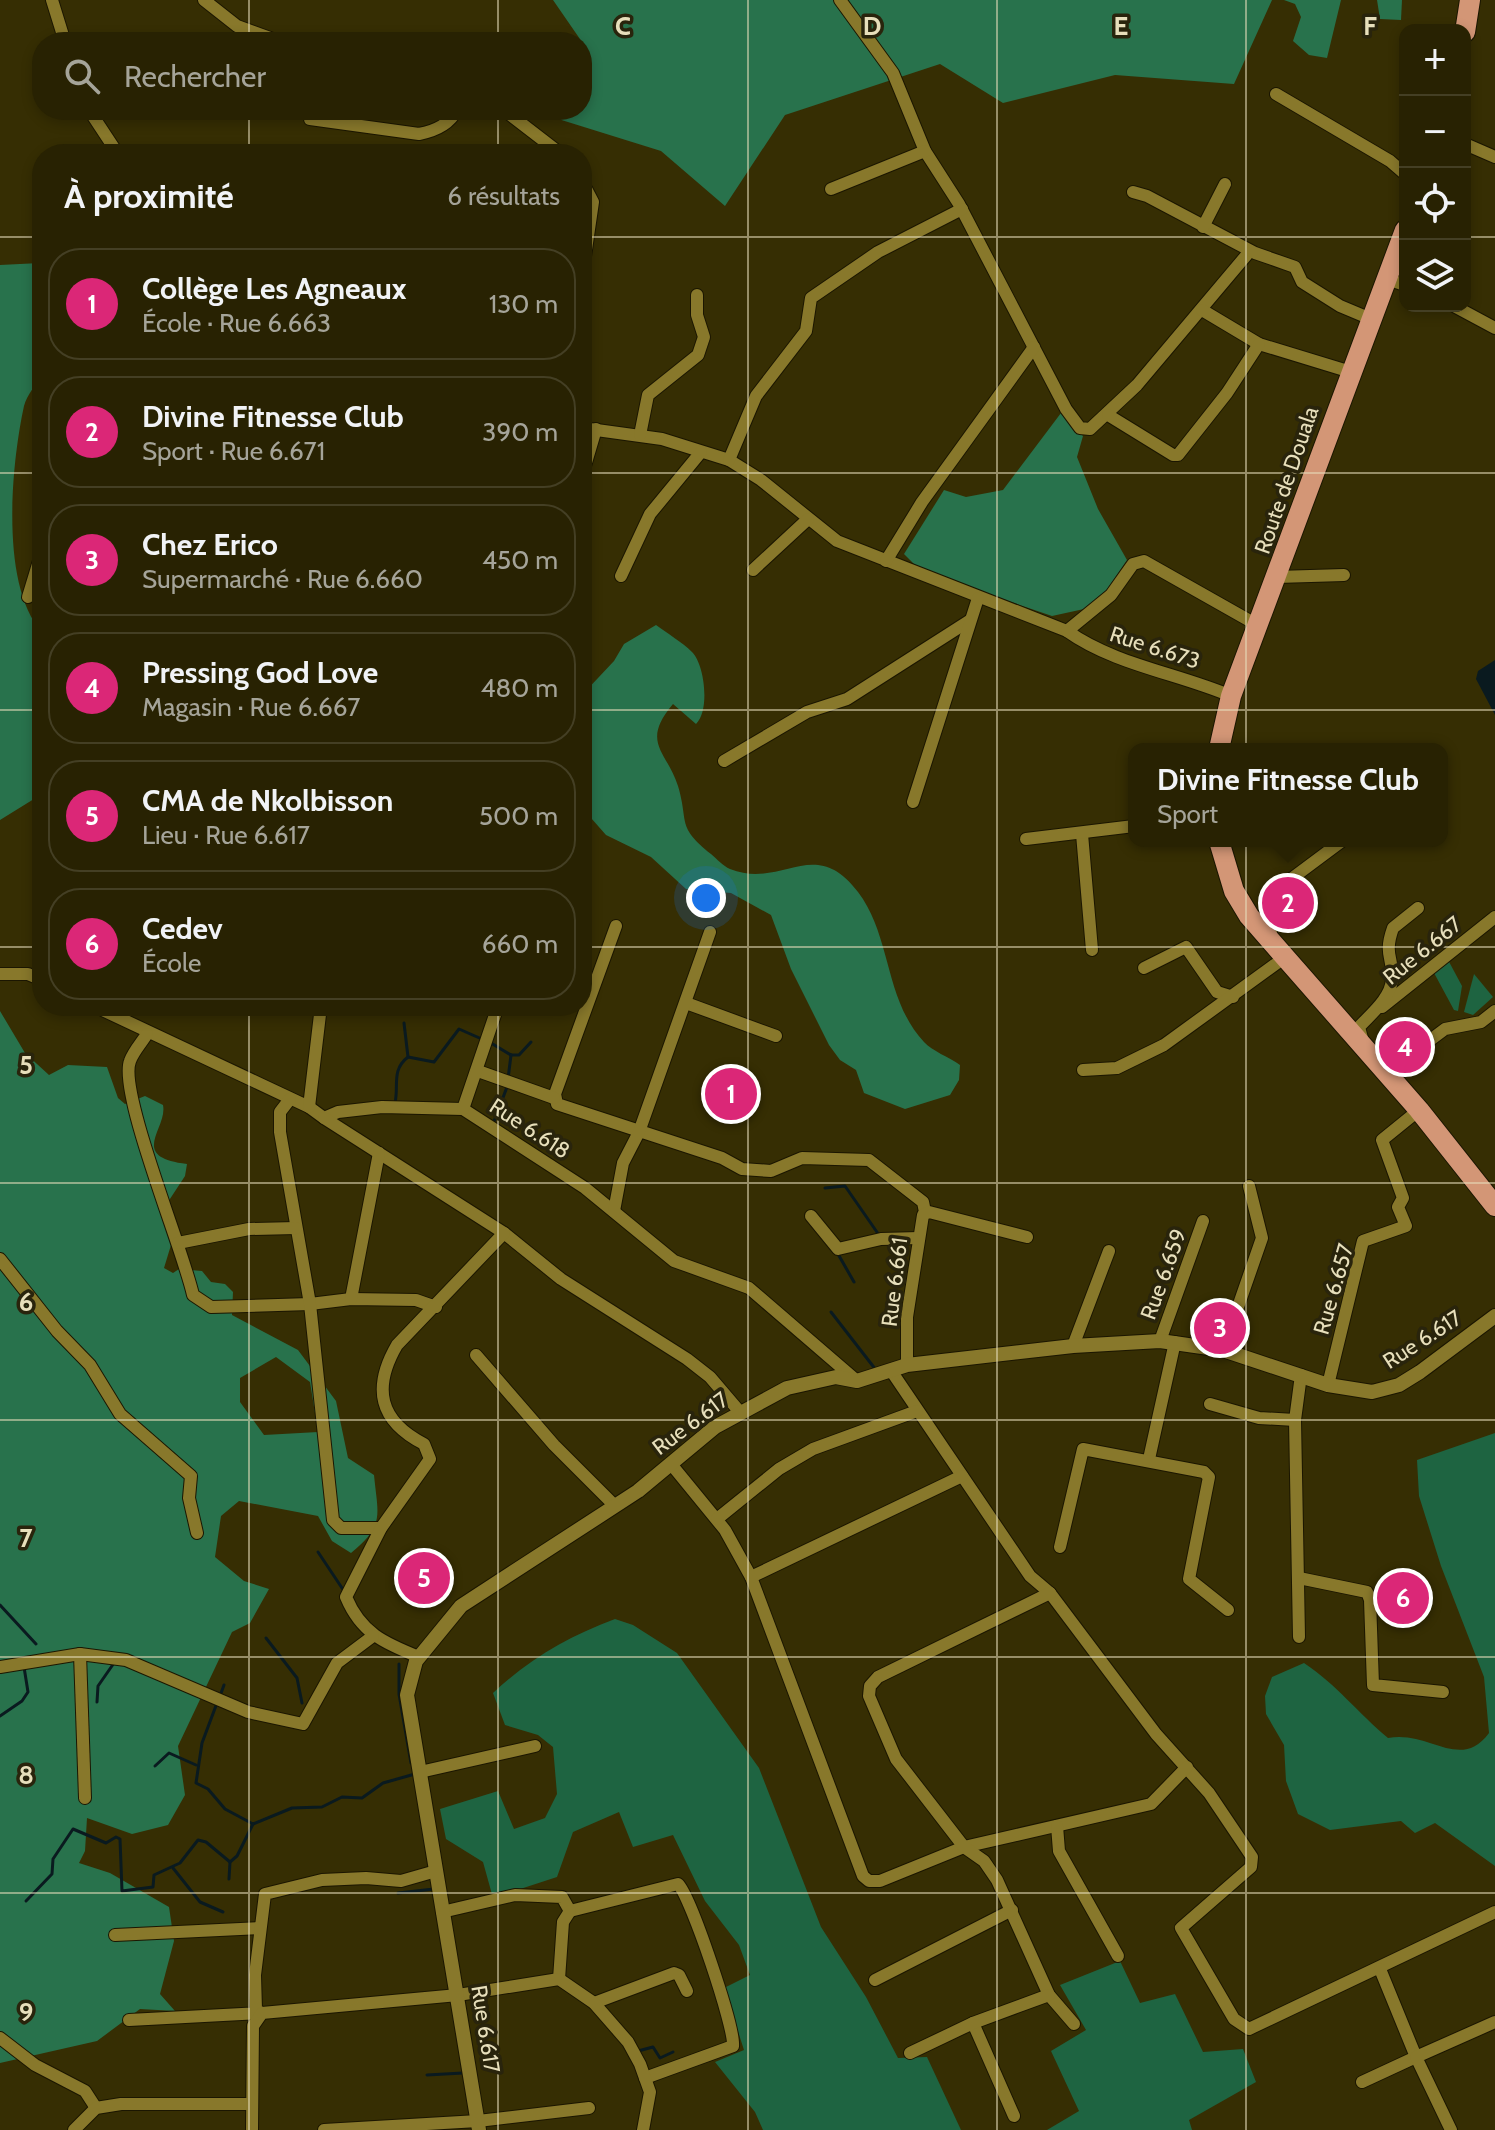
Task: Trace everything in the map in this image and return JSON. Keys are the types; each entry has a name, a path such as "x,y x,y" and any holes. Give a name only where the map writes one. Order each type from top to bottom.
{"highway":[{"path":"1466,24 1470,0"},
{"name":"Route de Douala","path":"1220,743 1231,696 1371,319 1396,282 1403,240"},
{"path":"1221,847 1234,891 1270,941 1419,1110 1495,1206"}],"street":[{"path":"52,0 62,32"},
{"path":"204,0 237,26 254,32"},
{"path":"840,0 893,73 925,151 962,209 1080,428 1090,429 1108,415 1250,251"},
{"path":"1276,94 1399,169"},
{"path":"96,120 111,144"},
{"path":"317,120 419,134 434,131 450,120"},
{"path":"517,120 548,144"},
{"path":"1471,147 1495,157"},
{"path":"831,189 925,151"},
{"path":"1203,227 1225,184"},
{"path":"1133,192 1147,196 1250,251 1295,267 1302,282 1340,306 1371,319"},
{"path":"729,460 756,396 806,331 811,298 878,252 962,209"},
{"path":"640,435 648,395 698,355 704,337 697,315 697,295"},
{"path":"1202,310 1259,344 1351,372"},
{"path":"1465,312 1495,328"},
{"path":"1108,415 1173,455 1178,455 1227,393 1259,344"},
{"path":"886,561 922,502 1034,347"},
{"path":"592,429 640,435 729,460 761,480 837,541 1067,631"},
{"path":"592,442 596,429"},
{"path":"621,576 650,514 701,452"},
{"path":"753,570 808,519"},
{"name":"Rue 6.673","path":"1231,696 1191,679 1115,657 1067,631 1111,595 1133,564 1144,561 1259,626"},
{"path":"1277,577 1344,575"},
{"path":"28,597 32,584"},
{"path":"913,802 978,598"},
{"path":"724,761 807,712 847,699 969,621"},
{"path":"1026,839 1128,827"},
{"path":"1082,834 1092,950"},
{"path":"1270,941 1275,891 1334,847"},
{"path":"1365,1049 1359,1027 1390,990 1393,976 1387,958 1393,928 1418,908"},
{"name":"Rue 6.667","path":"1372,1013 1401,995 1495,917"},
{"path":"592,993 616,926"},
{"path":"614,1211 623,1163 639,1132 710,932"},
{"path":"1144,968 1186,947 1217,992 1233,997"},
{"path":"1083,1070 1117,1068 1130,1063 1233,997 1284,958"},
{"path":"0,974 32,976"},
{"path":"686,1003 776,1036"},
{"path":"1385,1074 1445,1029 1481,1022 1495,1011"},
{"path":"113,1016 309,1107 504,1233 561,1279 687,1359 710,1377 739,1411"},
{"path":"309,1107 320,1016"},
{"path":"463,1109 495,1016"},
{"path":"554,1098 584,1016"},
{"path":"147,1034 129,1062 131,1083 150,1159 185,1257 193,1295 211,1307 310,1304 351,1299 416,1300 436,1307"},
{"path":"478,1071 554,1098 557,1104 722,1158 742,1169 771,1171 802,1158 859,1157 869,1160 923,1202 925,1212"},
{"path":"290,1099 280,1112 280,1132 310,1304 333,1520 341,1528 381,1528"},
{"name":"Rue 6.618","path":"324,1118 338,1112 382,1107 463,1109 549,1162 674,1261 749,1288 857,1381"},
{"name":"Rue 6.657","path":"1328,1385 1363,1241 1406,1226 1398,1207 1403,1198 1382,1140 1419,1110"},
{"path":"351,1299 379,1153"},
{"path":"1223,1350 1262,1238 1249,1186"},
{"name":"Rue 6.661","path":"907,1365 907,1317 925,1212 1027,1237"},
{"path":"811,1216 840,1250 881,1239 919,1238"},
{"name":"Rue 6.659","path":"1149,1459 1168,1342 1203,1221"},
{"path":"178,1243 249,1229 296,1228"},
{"path":"419,1657 373,1636 353,1614 346,1597 381,1528 430,1459 424,1444 402,1432 386,1408 381,1387 385,1365 397,1345 504,1233"},
{"path":"1073,1346 1109,1251"},
{"path":"0,1259 57,1331 90,1365 120,1414 191,1476 189,1498 197,1533"},
{"name":"Rue 6.617","path":"478,2126 407,1695 410,1674 419,1657 461,1606 615,1506 739,1411 787,1388 836,1377 857,1381 907,1365 1073,1346 1168,1342 1223,1350 1328,1385 1372,1392 1399,1385 1495,1316"},
{"path":"476,1355 554,1445 615,1506"},
{"path":"892,1372 1030,1576 1050,1593 1156,1734 1187,1767 1252,1857 1251,1867 1181,1928 1234,2019 1249,2029 1495,1912"},
{"path":"1299,1637 1295,1420 1301,1375"},
{"path":"1210,1404 1259,1418 1295,1420"},
{"path":"717,1519 779,1469 813,1449 917,1411"},
{"path":"1060,1547 1083,1449 1149,1459 1204,1472 1209,1477 1189,1579 1228,1610"},
{"path":"671,1464 717,1519 751,1577 863,1876 880,1881 964,1847 1151,1804 1187,1767"},
{"path":"751,1577 962,1476"},
{"path":"1299,1578 1367,1592 1370,1600 1373,1685 1443,1692"},
{"path":"1050,1593 878,1677 870,1686 869,1696 896,1759 964,1847 984,1861 1012,1910 1049,1995 1074,2024"},
{"path":"0,1667 80,1654 126,1660 248,1712 303,1724 337,1663 373,1636"},
{"path":"80,1654 85,1798"},
{"path":"420,1772 535,1746"},
{"path":"1057,1826 1059,1851 1118,1956"},
{"path":"262,2013 256,2010 255,1975 265,1894 322,1880 366,1878 401,1881 436,1871"},
{"path":"559,1979 563,1922 570,1911 673,1882 683,1889 731,2027 733,2046 645,2078"},
{"path":"442,1912 515,1895 562,1897 570,1911"},
{"path":"875,1980 1012,1910"},
{"path":"115,1935 260,1928"},
{"path":"1380,1969 1416,2057 1451,2130"},
{"path":"594,2003 674,1973 679,1975 687,1991"},
{"path":"129,2020 262,2013 458,1995 559,1979 594,2003 628,2042 650,2092 643,2130"},
{"path":"910,2053 973,2023 1049,1995"},
{"path":"252,2130 253,2026 262,2013"},
{"path":"1362,2082 1495,2022"},
{"path":"973,2023 1014,2116"},
{"path":"0,2038 35,2065 85,2091 96,2108"},
{"path":"74,2130 96,2108 121,2104 252,2104"},
{"path":"324,2130 478,2126 589,2108"}],"green space":[{"path":"553,0 1272,0 1234,84 1115,75 1003,103 940,64 785,115 725,206 661,151 561,120 592,120 592,32 575,32"},
{"path":"1284,0 1341,0 1327,58 1309,55 1293,41 1301,17 1295,4"},
{"path":"1377,0 1402,0 1401,20 1380,19"},
{"path":"32,263 32,389 24,406 19,431 12,524 20,586 32,617 32,800 0,820 0,265"},
{"path":"1061,413 1083,436 1077,457 1098,509 1127,560 1106,591 1084,609 1052,616 921,571 904,554 944,490 966,497 1003,490"},
{"path":"656,625 692,652 700,667 704,699 700,718 696,724 673,704 663,717 657,738 678,786 688,830 693,837 722,864 749,874 812,865 827,867 842,875 869,910 911,1025 927,1045 960,1065 959,1080 950,1095 905,1109 864,1093 856,1070 840,1060 829,1045 791,969 771,915 731,893 686,889 651,857 606,835 592,819 592,684 614,661 624,644"},
{"path":"1447,958 1462,986 1458,1011 1454,1010 1433,971"},
{"path":"1474,974 1493,997 1473,1015 1464,1012"},
{"path":"0,1011 25,1053 49,1075 68,1065 107,1067 118,1098 125,1104 145,1096 163,1105 154,1149 169,1160 187,1164 185,1176 166,1205 171,1245 164,1268 173,1273 179,1269 202,1271 211,1282 225,1284 233,1292 232,1315 298,1350 336,1401 348,1458 374,1475 377,1519 370,1535 351,1553 332,1541 318,1516 239,1501 221,1516 215,1557 244,1581 269,1589 250,1623 232,1632 178,1746 185,1795 168,1825 132,1834 87,1818 85,1851 79,1863 110,1873 169,1907 174,1941 160,1994 175,2011 140,2009 97,2041 0,2063","holes":["276,1357 310,1382 318,1432 264,1435 240,1402 240,1378"]},
{"path":"1495,1433 1495,1866 1435,1823 1415,1833 1401,1821 1330,1830 1298,1814 1286,1781 1284,1745 1266,1714 1265,1696 1272,1677 1304,1663 1327,1680 1388,1738 1417,1739 1455,1750 1478,1744 1489,1733 1484,1677 1441,1566 1419,1496 1417,1460"},
{"path":"615,1619 633,1625 677,1653 759,1768 821,1927 866,1997 898,2058 927,2057 961,2130 763,2130 755,2112 715,2062 744,2050 724,1988 750,1975 739,1945 705,1901 673,1835 633,1847 619,1812 573,1832 557,1877 493,1898 483,1862 446,1839 440,1809 498,1791 514,1829 545,1818 557,1794 553,1747 538,1735 505,1725 493,1693 550,1650"},
{"path":"1120,1961 1140,2003 1175,1994 1203,2052 1243,2049 1256,2082 1189,2120 1192,2130 1047,2130 1079,2111 1051,2051 1086,2030 1060,1985"}],"shaded area":[{"path":"1495,660 1495,715 1476,679 1478,671"}],"waterway":[{"path":"395,1103 397,1073 408,1057 404,1023"},
{"path":"408,1057 434,1062 459,1029 484,1040"},
{"path":"511,1055 519,1055 531,1042"},
{"path":"491,1043 511,1055"},
{"path":"508,1079 511,1055"},
{"path":"493,1124 507,1087"},
{"path":"825,1188 845,1186 879,1235"},
{"path":"838,1254 854,1282"},
{"path":"831,1312 876,1370"},
{"path":"318,1552 344,1591"},
{"path":"0,1605 36,1644"},
{"path":"266,1638 297,1678 302,1703"},
{"path":"97,1702 98,1686 114,1663"},
{"path":"399,1664 399,1694 411,1763"},
{"path":"0,1716 22,1701 28,1692 24,1667"},
{"path":"220,1696 224,1685"},
{"path":"217,1703 202,1743 196,1783 208,1789 225,1809 253,1824 292,1808 322,1807 342,1797 362,1798 383,1783 415,1774"},
{"path":"155,1766 169,1753 196,1765"},
{"path":"229,1879 230,1862 237,1856 253,1824"},
{"path":"26,1901 52,1874 53,1859 73,1829 106,1843 116,1837 120,1839 122,1891 153,1887 154,1875 180,1863 198,1840 206,1842 230,1862"},
{"path":"173,1868 200,1902 223,1912"},
{"path":"398,1893 434,1889"},
{"path":"638,2051 653,2047 660,2058 673,2052"},
{"path":"427,2075 463,2073"}],"place":[{"name":"Divine Fitnesse Club","path":"1288,903"},
{"name":"Pressing God Love","path":"1405,1047"},
{"name":"Collège Les Agneaux","path":"731,1094"},
{"name":"Chez Erico","path":"1220,1328"},
{"name":"CMA de Nkolbisson","path":"424,1578"},
{"name":"Cedev","path":"1403,1598"}]}
